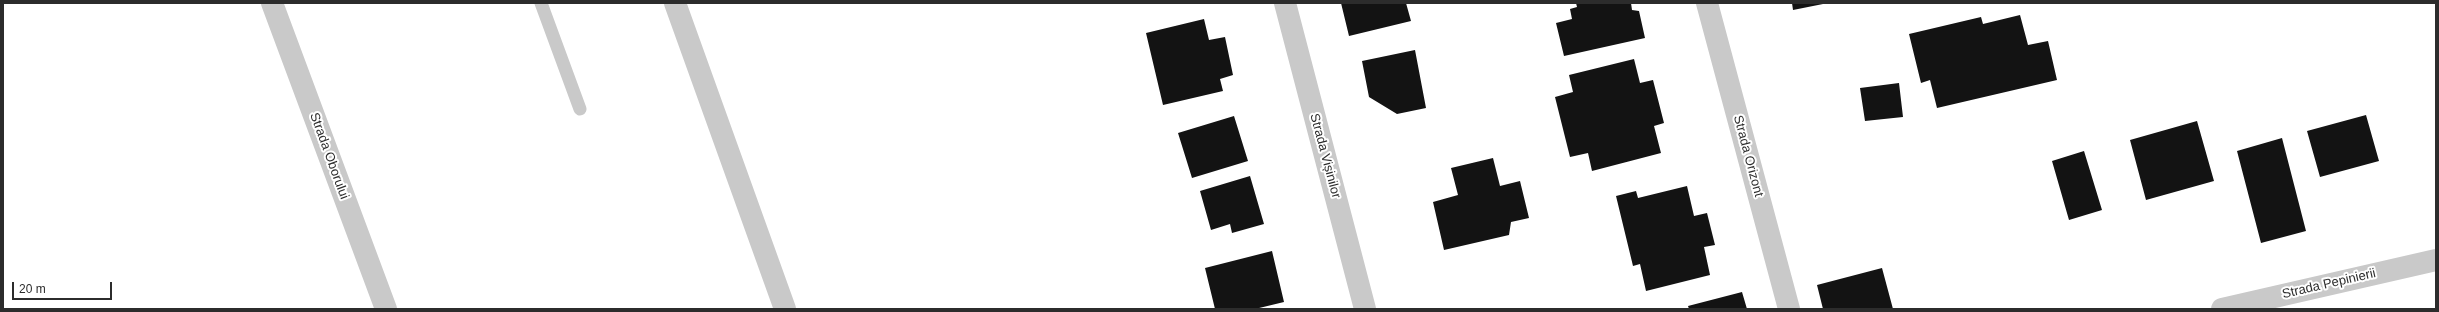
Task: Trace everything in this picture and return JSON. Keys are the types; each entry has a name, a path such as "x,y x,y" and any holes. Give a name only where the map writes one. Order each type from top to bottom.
{"street":[{"name":"Strada Oborului","path":"272,3 386,309"},
{"path":"675,3 785,309"},
{"name":"Strada Vișinilor","path":"1285,3 1365,309"},
{"name":"Strada Orizont","path":"1707,3 1789,309"},
{"name":"Strada Pepinierii","path":"2222,309 2436,260"}],"lane":[{"path":"541,3 580,110"}],"building":[{"path":"1341,3 1406,3 1411,21 1349,36"},
{"path":"1576,3 1631,3 1632,10 1639,11 1645,38 1564,56 1556,23 1572,19 1570,9 1577,7"},
{"path":"1792,3 1823,3 1823,4 1793,10"},
{"path":"2020,15 2028,45 2048,41 2057,80 1937,108 1930,80 1921,83 1909,34 1981,17 1983,24"},
{"path":"1204,19 1209,40 1225,37 1233,75 1220,79 1223,91 1163,105 1146,33"},
{"path":"1415,50 1426,108 1397,114 1369,97 1362,61"},
{"path":"1634,59 1640,83 1653,80 1664,123 1654,126 1661,153 1592,171 1588,153 1570,157 1555,97 1573,92 1569,75"},
{"path":"1899,83 1903,117 1865,121 1860,88"},
{"path":"2366,115 2379,161 2320,177 2307,131"},
{"path":"1234,116 1248,161 1192,178 1178,133"},
{"path":"2197,121 2214,181 2146,200 2130,140"},
{"path":"2282,138 2306,231 2261,243 2237,151"},
{"path":"2084,151 2102,210 2069,220 2052,161"},
{"path":"1493,158 1500,186 1520,181 1529,218 1511,222 1509,235 1444,250 1433,202 1458,195 1451,168"},
{"path":"1250,176 1264,224 1232,233 1230,224 1211,230 1200,191"},
{"path":"1687,186 1694,216 1707,213 1715,245 1704,247 1710,275 1646,291 1640,264 1633,266 1616,196 1636,191 1638,198"},
{"path":"1272,251 1284,302 1255,309 1215,309 1205,268"},
{"path":"1882,268 1893,309 1823,309 1817,285"},
{"path":"1742,292 1747,309 1689,309 1688,306"}]}
